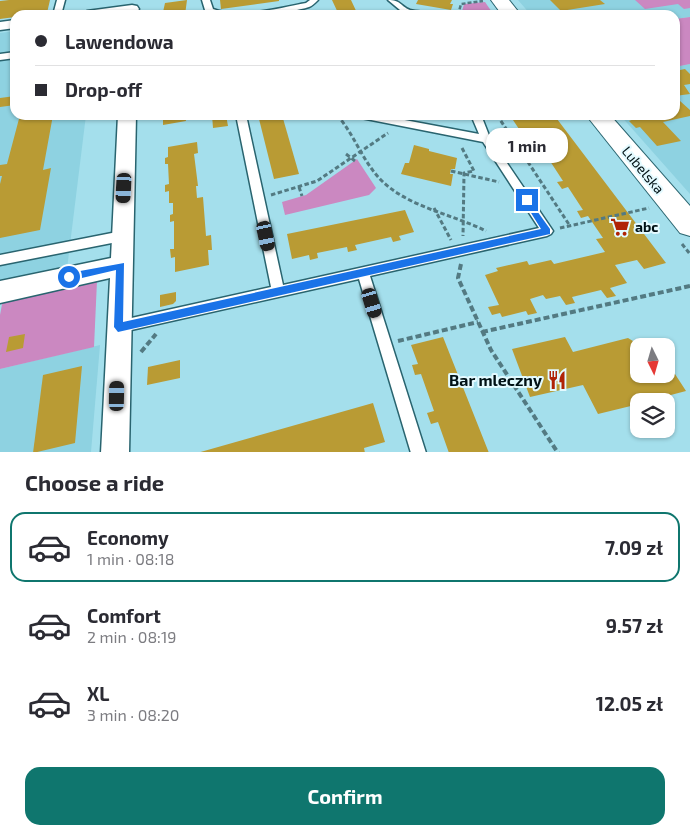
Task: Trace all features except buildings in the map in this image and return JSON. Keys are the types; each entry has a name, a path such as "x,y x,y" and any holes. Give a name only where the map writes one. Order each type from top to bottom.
{"main road":[{"path":"500,0 508,10"},
{"name":"Lubelska","path":"601,120 690,225"}],"street":[{"path":"119,10 132,8"},
{"path":"115,452 127,120"},
{"path":"0,292 121,266"}],"lane":[{"path":"266,10 308,5 314,0"},
{"path":"392,0 405,10"},
{"path":"242,120 278,292"},
{"path":"387,120 486,138"},
{"path":"118,327 363,273 454,247 504,242 547,232 486,138 478,120"},
{"path":"0,260 122,236"},
{"path":"363,273 419,452"}],"path":[{"path":"459,10 460,4 486,0"},
{"path":"340,120 374,173 386,185 404,196 464,219 504,242"},
{"path":"500,120 570,226"},
{"path":"258,199 316,181 403,123"},
{"path":"346,154 355,161"},
{"path":"451,172 464,173 519,188"},
{"path":"454,247 463,236 464,173"},
{"path":"299,186 302,196"},
{"path":"547,232 672,206"},
{"path":"434,208 461,262 458,278 491,350 558,452"},
{"path":"482,332 690,286"},
{"path":"385,344 478,322"}],"shaded area":[{"path":"518,0 690,0 690,17 680,18 680,10 527,10"},
{"path":"635,0 690,0 690,8 684,9 678,4 645,9"},
{"path":"485,2 491,10 462,10 464,4"},
{"path":"690,17 690,64 680,66 680,18"},
{"path":"10,32 10,120 85,120 67,269 0,283 0,33"},
{"path":"690,64 690,194 624,120 680,120 680,66"},
{"path":"357,159 376,188 369,195 285,215 282,202 306,195"},
{"path":"97,281 94,347 0,369 0,315 3,299"},
{"path":"100,345 91,452 0,452 0,369"}],"place":[{"name":"abc","path":"620,227"},
{"name":"Bar mleczny","path":"557,380"}],"route":[{"path":"69,277 121,266 118,327 547,232 527,200"}]}
